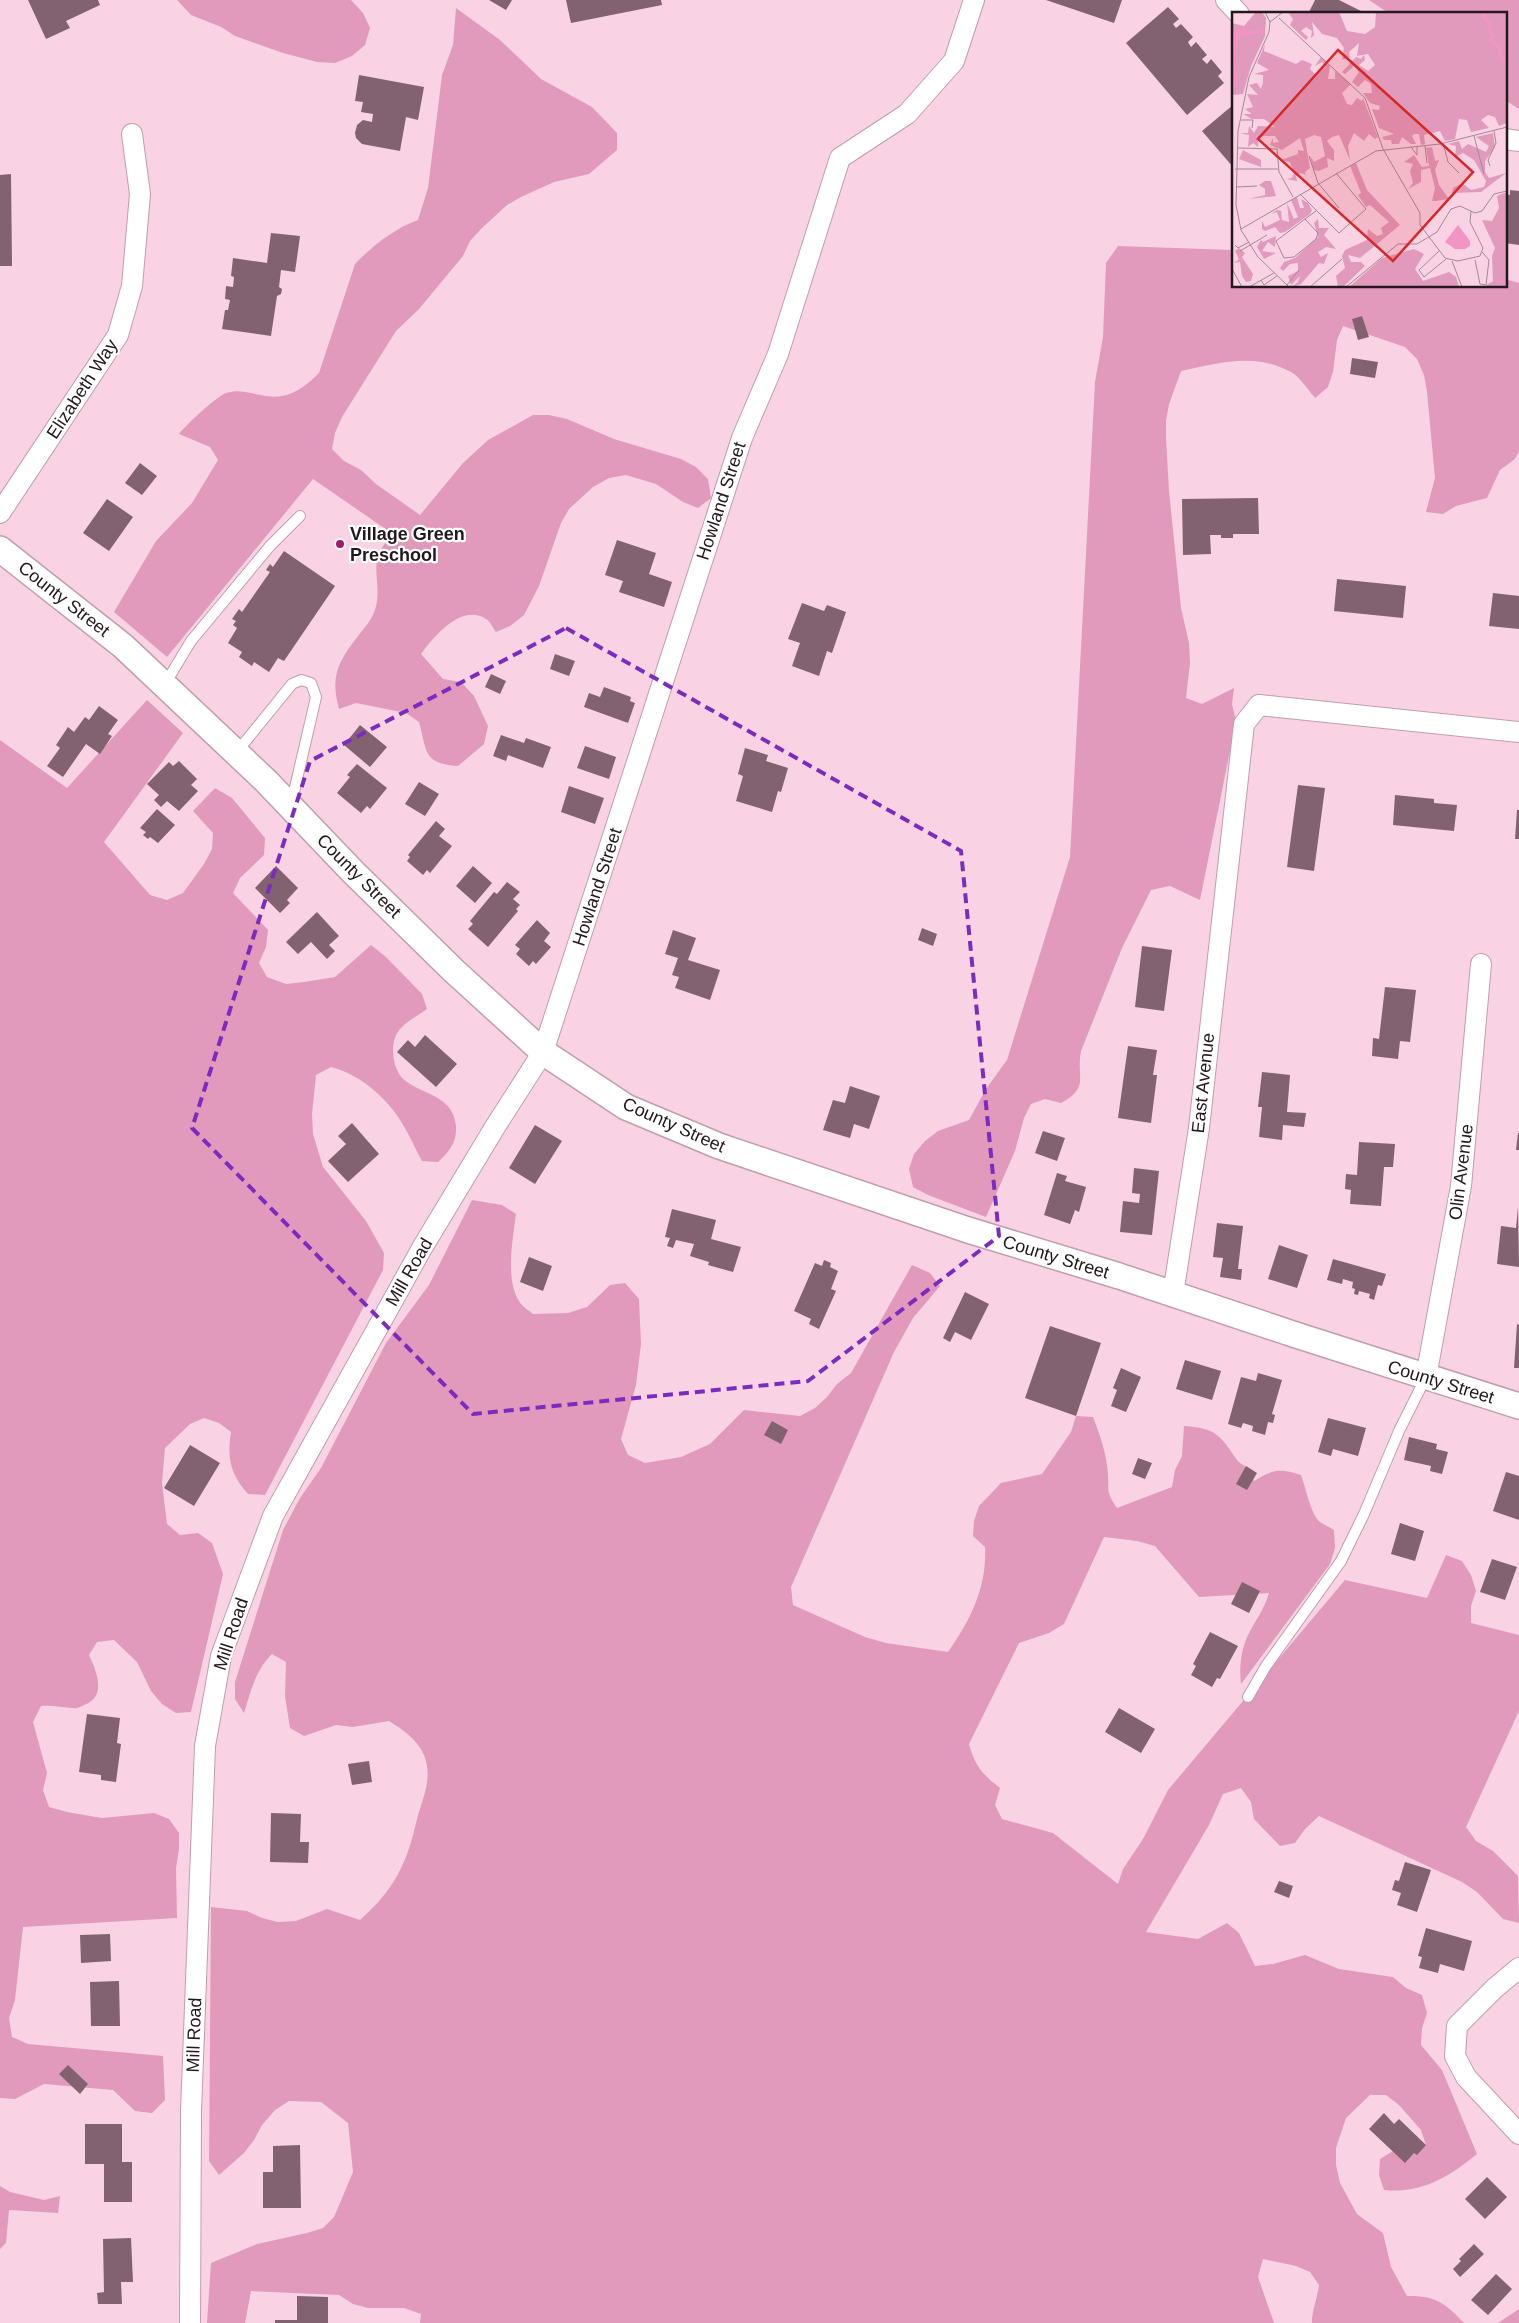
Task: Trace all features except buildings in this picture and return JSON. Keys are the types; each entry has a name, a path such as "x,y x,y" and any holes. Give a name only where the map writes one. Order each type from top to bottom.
{"street":[{"name":"Howland Street","path":"543,1052 742,438 778,354 840,158 907,114 954,61 974,0"},
{"path":"1226,0 1237,12"},
{"name":"Elizabeth Way","path":"0,513 118,335 132,286 140,194 132,134"},
{"path":"1506,139 1519,141"},
{"name":"County Street","path":"0,549 124,646 236,752 454,971 543,1052 626,1107 719,1146 968,1230 1519,1406"},
{"name":"East Avenue","path":"1173,1294 1199,1128 1244,724 1260,705 1519,732"},
{"name":"Olin Avenue","path":"1426,1377 1462,1186 1481,964"},
{"name":"Mill Road","path":"190,2323 191,2111 205,1746 221,1656 273,1516 427,1240 543,1052"},
{"path":"1519,1968 1495,1988 1457,2026 1455,2056 1466,2076 1519,2134"}],"lane":[{"path":"165,685 191,641 270,546 300,516"},
{"path":"236,752 292,684 301,680 311,683 316,697 290,806"},
{"path":"1248,1697 1266,1666 1341,1561 1364,1514 1399,1431 1426,1377"}],"highlighted area":[{"path":"566,628 961,851 999,1236 808,1381 473,1414 192,1128 310,761"}],"shaded area":[{"path":"177,0 351,0 363,13 370,28 365,45 352,56 335,63 317,62 283,53 235,36 221,27 191,15"},
{"path":"1369,0 1519,0 1519,109 1506,101 1506,12 1387,12"},
{"path":"456,8 500,40 541,79 592,107 617,133 617,150 589,174 554,182 507,205 482,228 470,241 463,256 419,309 396,331 342,417 335,433 332,449 344,461 361,470 376,484 420,515 463,463 488,440 533,415 549,415 567,419 614,439 681,459 696,467 708,479 711,498 698,508 683,502 656,484 626,475 609,478 593,487 569,509 561,523 539,586 524,615 510,626 496,632 486,619 477,615 468,615 458,618 449,624 433,639 421,654 443,679 461,682 474,696 488,726 484,744 458,766 447,765 432,759 428,754 419,722 406,713 356,703 339,709 335,687 338,670 345,654 370,621 375,610 378,590 376,572 379,554 392,536 387,530 313,479 167,657 114,612 156,541 192,503 218,460 210,447 179,434 202,411 226,393 239,391 270,396 286,395 300,389 313,379 319,373 355,264 384,238 409,223 418,220 428,188 442,75 453,45"},
{"path":"1118,246 1232,250 1232,288 1506,288 1506,279 1519,283 1519,451 1515,459 1500,470 1487,498 1456,506 1443,514 1426,512 1435,478 1427,392 1424,375 1417,359 1405,347 1343,326 1337,340 1333,372 1328,387 1315,398 1294,374 1264,362 1236,361 1181,371 1169,404 1166,438 1169,491 1181,608 1189,643 1190,663 1186,698 1202,704 1234,688 1232,704 1236,721 1200,900 1170,886 1151,890 1122,948 1081,1051 1079,1087 1076,1092 1061,1103 1045,1099 1031,1104 1024,1118 1015,1151 986,1217 928,1195 913,1187 909,1169 914,1154 925,1141 938,1131 969,1120 986,1089 1007,1060 1070,857 1095,382 1103,337 1106,263"},
{"path":"147,700 183,733 104,842 150,895 167,900 183,893 204,864 212,849 213,833 193,811 215,788 232,798 265,838 264,855 240,878 233,893 268,930 266,947 259,963 267,977 286,984 335,977 371,945 386,957 422,994 427,1009 405,1024 396,1035 393,1054 394,1063 399,1074 405,1081 448,1106 456,1126 454,1142 442,1158 438,1162 422,1161 400,1119 384,1099 354,1076 343,1071 331,1067 316,1075 312,1114 313,1134 323,1167 366,1221 384,1253 383,1270 265,1495 248,1494 237,1480 231,1465 229,1450 231,1432 219,1423 204,1418 190,1424 165,1448 162,1483 167,1524 180,1535 198,1533 212,1543 223,1574 191,1712 176,1713 162,1704 151,1691 137,1662 114,1640 97,1642 89,1655 97,1676 98,1690 96,1696 91,1701 75,1708 41,1706 33,1722 47,1773 43,1790 49,1807 102,1818 154,1813 169,1819 179,1833 176,1868 177,1918 23,1927 15,2000 9,2018 12,2037 28,2044 163,2056 165,2100 152,2113 135,2111 113,2090 44,2084 15,2099 0,2098 0,740 67,788"},
{"path":"472,1200 502,1205 516,1214 511,1260 513,1284 521,1304 533,1314 568,1313 587,1307 610,1285 625,1283 639,1299 641,1344 636,1385 621,1439 628,1455 645,1463 681,1457 710,1444 744,1410 800,1416 815,1408 837,1384 851,1373 912,1265 930,1273 940,1286 913,1318 894,1352 791,1587 793,1605 865,1637 886,1643 948,1652 964,1627 976,1602 983,1576 985,1547 973,1536 974,1521 979,1506 1001,1483 1042,1474 1071,1432 1076,1416 1093,1417 1105,1453 1109,1492 1117,1508 1172,1487 1175,1470 1182,1456 1184,1426 1203,1429 1216,1434 1238,1461 1247,1468 1254,1481 1266,1474 1277,1471 1287,1471 1301,1475 1311,1507 1317,1518 1320,1522 1334,1530 1335,1548 1330,1564 1241,1684 1240,1665 1242,1653 1248,1635 1269,1593 1199,1597 1155,1546 1137,1541 1104,1537 1064,1624 1049,1633 1019,1643 969,1744 980,1769 1000,1788 995,1805 1002,1819 1053,1833 1118,1884 1123,1869 1143,1839 1168,1790 1345,1580 1427,1598 1446,1555 1462,1561 1471,1575 1476,1591 1471,1606 1471,1623 1519,1635 1519,1711 1466,1827 1476,1841 1493,1851 1518,1876 1519,1923 1503,1919 1477,1892 1462,1882 1319,1816 1305,1829 1295,1843 1280,1846 1254,1819 1251,1802 1241,1788 1223,1794 1209,1825 1146,1932 1198,1939 1227,1923 1239,1933 1255,1966 1273,1964 1305,1955 1339,1969 1393,1977 1406,1988 1422,1995 1427,2013 1422,2028 1421,2045 1442,2070 1477,2154 1456,2170 1434,2182 1410,2189 1384,2190 1379,2175 1380,2159 1393,2151 1414,2153 1426,2145 1421,2130 1399,2105 1386,2095 1370,2095 1346,2118 1336,2148 1336,2165 1340,2183 1357,2214 1383,2233 1391,2267 1407,2296 1425,2297 1439,2302 1451,2310 1464,2323 1312,2323 1319,2285 1310,2272 1296,2266 1263,2259 1258,2277 1274,2323 420,2323 421,2314 404,2308 368,2308 353,2304 339,2295 251,2291 245,2323 207,2323 211,2263 257,2244 323,2228 334,2217 353,2172 348,2123 321,2102 289,2101 275,2110 262,2125 244,2153 219,2175 209,2161 211,1907 247,1911 262,1918 278,1922 296,1921 327,1909 360,1920 391,1886 404,1862 424,1795 428,1772 427,1763 418,1744 389,1721 353,1727 336,1725 304,1736 290,1728 285,1696 286,1662 272,1654 261,1667 251,1689 244,1713 235,1699 235,1682 283,1530 300,1498 321,1468 386,1343 429,1285"},
{"path":"0,2186 10,2192 44,2200 60,2196 58,2213 9,2210 6,2243 0,2249"},
{"path":"1519,2309 1519,2323 1498,2323"}],"place":[{"name":"Village Green Preschool","path":"340,544"}]}
